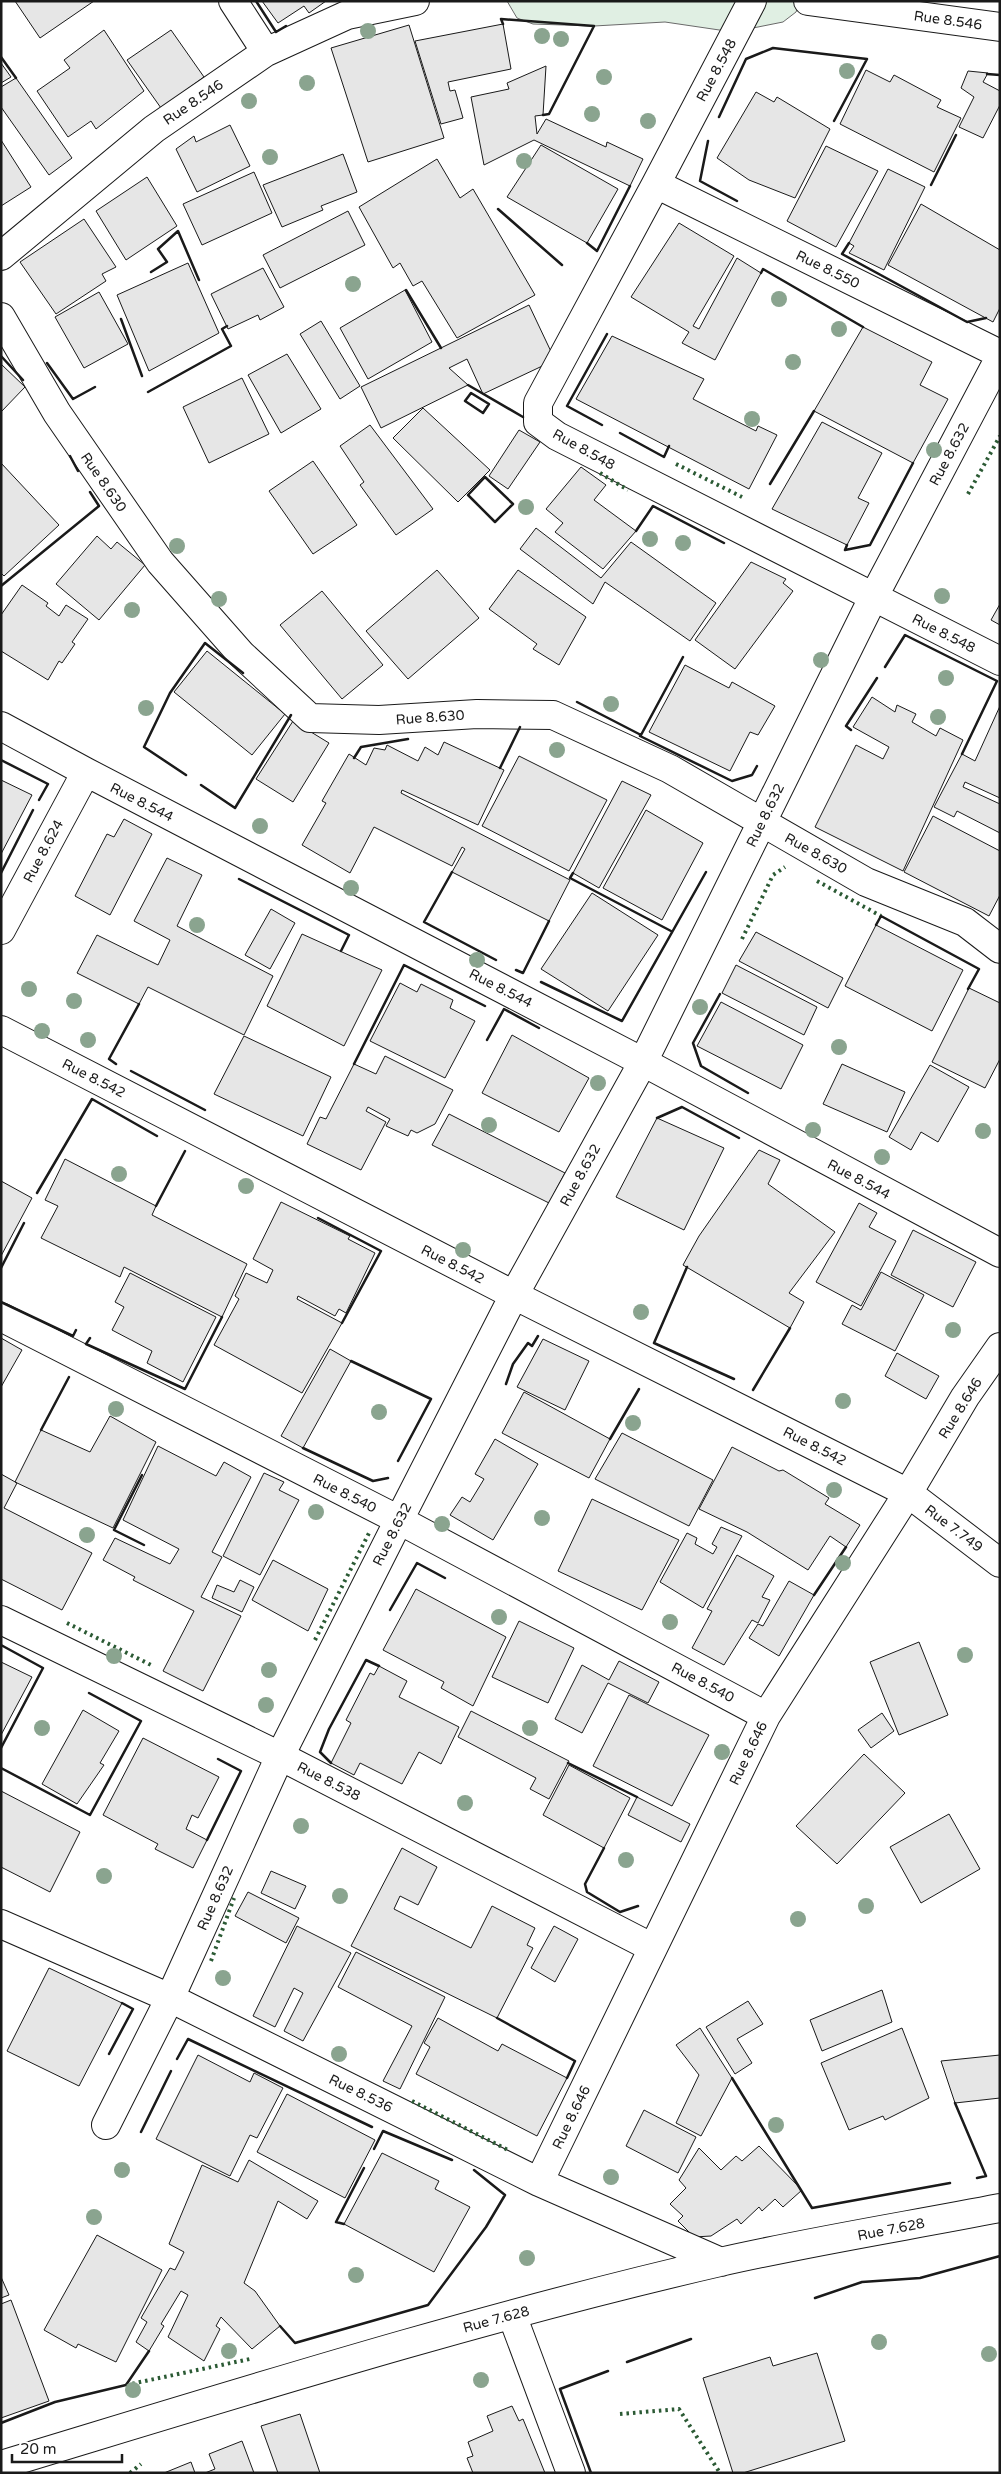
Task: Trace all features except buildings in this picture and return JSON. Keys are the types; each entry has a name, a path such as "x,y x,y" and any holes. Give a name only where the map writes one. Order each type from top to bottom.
{"street":[{"path":"233,1 266,52"},
{"name":"Rue 8.546","path":"1,256 154,128 266,52 347,15 415,1"},
{"name":"Rue 8.548","path":"752,1 538,403 538,422 557,436 1000,661"},
{"name":"Rue 8.546","path":"808,1 968,12 1000,27"},
{"name":"Rue 8.550","path":"656,184 1000,356"},
{"name":"Rue 8.630","path":"1,317 57,414 160,562 241,654 310,718 379,720 477,714 553,716 670,769 866,882 965,922 1000,950"},
{"name":"Rue 8.632","path":"106,2125 170,1998 280,1756 399,1520 514,1295 643,1062 873,598 1000,356"},
{"name":"Rue 8.544","path":"1,726 643,1062 1000,1253"},
{"name":"Rue 8.624","path":"1,930 86,772"},
{"name":"Rue 8.542","path":"1,1030 514,1295 908,1493"},
{"name":"Rue 8.540","path":"1,1317 399,1520 766,1716"},
{"name":"Rue 8.646","path":"539,2182 766,1716 908,1493 965,1397 1000,1347"},
{"name":"Rue 7.749","path":"908,1493 1000,1563"},
{"name":"Rue 8.538","path":"1,1620 280,1756 653,1948"},
{"name":"Rue 8.536","path":"1,1924 170,1998 539,2182 721,2262"},
{"name":"Rue 7.628","path":"1,2465 330,2365 512,2315 721,2262 1000,2208"},
{"path":"512,2315 571,2473"}],"green space":[{"path":"507,1 801,1 796,12 783,22 733,32 665,22 594,26 533,24 517,18"}],"hedge":[{"path":"968,494 1000,436"},
{"path":"676,464 742,497"},
{"path":"600,473 628,490"},
{"path":"742,939 773,875 785,867"},
{"path":"817,881 881,916"},
{"path":"315,1640 369,1533"},
{"path":"67,1623 151,1665"},
{"path":"211,1961 234,1898"},
{"path":"412,2101 508,2150"},
{"path":"126,2385 250,2359"},
{"path":"620,2414 679,2409 720,2473"},
{"path":"130,2473 141,2464"}],"wall":[{"path":"256,1 276,32 286,26"},
{"path":"503,24 501,19 594,26 549,114 543,115"},
{"path":"719,117 746,59 773,48 867,59 834,121"},
{"path":"1,57 16,78"},
{"path":"987,74 1000,75"},
{"path":"931,185 956,135"},
{"path":"708,141 700,181 737,201"},
{"path":"587,243 597,251 630,186"},
{"path":"498,209 562,265"},
{"path":"151,272 167,262 158,249 178,231 199,280"},
{"path":"849,243 842,254 967,322 986,318"},
{"path":"761,273 763,269 863,327"},
{"path":"406,290 441,348"},
{"path":"121,319 142,376"},
{"path":"148,392 231,346 222,329 227,326"},
{"path":"602,425 567,406 607,334"},
{"path":"1,356 23,380"},
{"path":"47,363 73,399 95,387"},
{"path":"468,385 523,417"},
{"path":"471,393 489,404 483,413 465,401 471,393"},
{"path":"770,484 814,411"},
{"path":"620,433 664,457 669,446"},
{"path":"70,456 78,471"},
{"path":"847,545 845,550 870,545 913,463"},
{"path":"485,477 513,504 495,522 468,495 485,477"},
{"path":"1,586 99,506 90,492"},
{"path":"636,531 653,506 724,543"},
{"path":"885,667 905,635 997,681 962,754"},
{"path":"186,775 144,747 170,693 205,643 243,673"},
{"path":"641,735 683,657"},
{"path":"851,730 846,726 877,678"},
{"path":"577,702 640,736 732,781 752,775 757,766"},
{"path":"201,785 235,808 291,715"},
{"path":"500,768 520,727"},
{"path":"354,758 361,747 408,739"},
{"path":"1,760 48,784 39,800"},
{"path":"1,873 33,810"},
{"path":"452,872 424,922 496,960"},
{"path":"541,982 622,1021 706,872"},
{"path":"573,873 570,878 671,931"},
{"path":"239,879 349,935 341,951"},
{"path":"876,925 881,916 979,969 968,989"},
{"path":"516,970 523,973 549,921"},
{"path":"354,1064 404,965 485,1006"},
{"path":"720,994 693,1043 701,1066 748,1093"},
{"path":"116,1064 109,1059 139,1004"},
{"path":"487,1040 504,1009 539,1028"},
{"path":"131,1071 205,1110"},
{"path":"37,1193 92,1099 157,1136"},
{"path":"657,1118 682,1107 739,1138"},
{"path":"156,1206 185,1151"},
{"path":"318,1218 381,1251 342,1323"},
{"path":"1,1268 24,1223"},
{"path":"687,1267 654,1343 734,1379"},
{"path":"1,1302 73,1336 76,1330"},
{"path":"90,1338 86,1344 185,1389 222,1317"},
{"path":"753,1390 790,1328"},
{"path":"506,1384 513,1364 528,1343 532,1346 538,1336"},
{"path":"351,1361 431,1399 398,1461"},
{"path":"41,1430 69,1377"},
{"path":"610,1439 639,1389"},
{"path":"303,1448 373,1481 388,1478"},
{"path":"142,1475 114,1530 144,1545"},
{"path":"814,1595 846,1547"},
{"path":"390,1610 417,1563 445,1578"},
{"path":"1,1645 43,1668 1,1748"},
{"path":"331,1763 320,1752 329,1729 366,1660 379,1666"},
{"path":"1,1768 90,1815 141,1721 89,1693"},
{"path":"207,1840 241,1771 218,1759"},
{"path":"568,1763 637,1797"},
{"path":"604,1848 585,1884 587,1892 620,1912 638,1906"},
{"path":"109,2054 133,2009 122,2003"},
{"path":"497,2018 575,2061 567,2078"},
{"path":"177,2059 188,2039 372,2127"},
{"path":"141,2132 171,2071"},
{"path":"732,2078 812,2208 950,2183"},
{"path":"955,2103 986,2176 977,2178"},
{"path":"374,2149 383,2131 452,2160"},
{"path":"344,2224 336,2222 364,2168"},
{"path":"280,2326 295,2343 428,2305 486,2227 505,2195 474,2170"},
{"path":"815,2298 862,2282 920,2278 1000,2256"},
{"path":"627,2362 691,2339"},
{"path":"1,2423 55,2402 126,2385 149,2351"},
{"path":"591,2473 560,2389 608,2371"}]}
